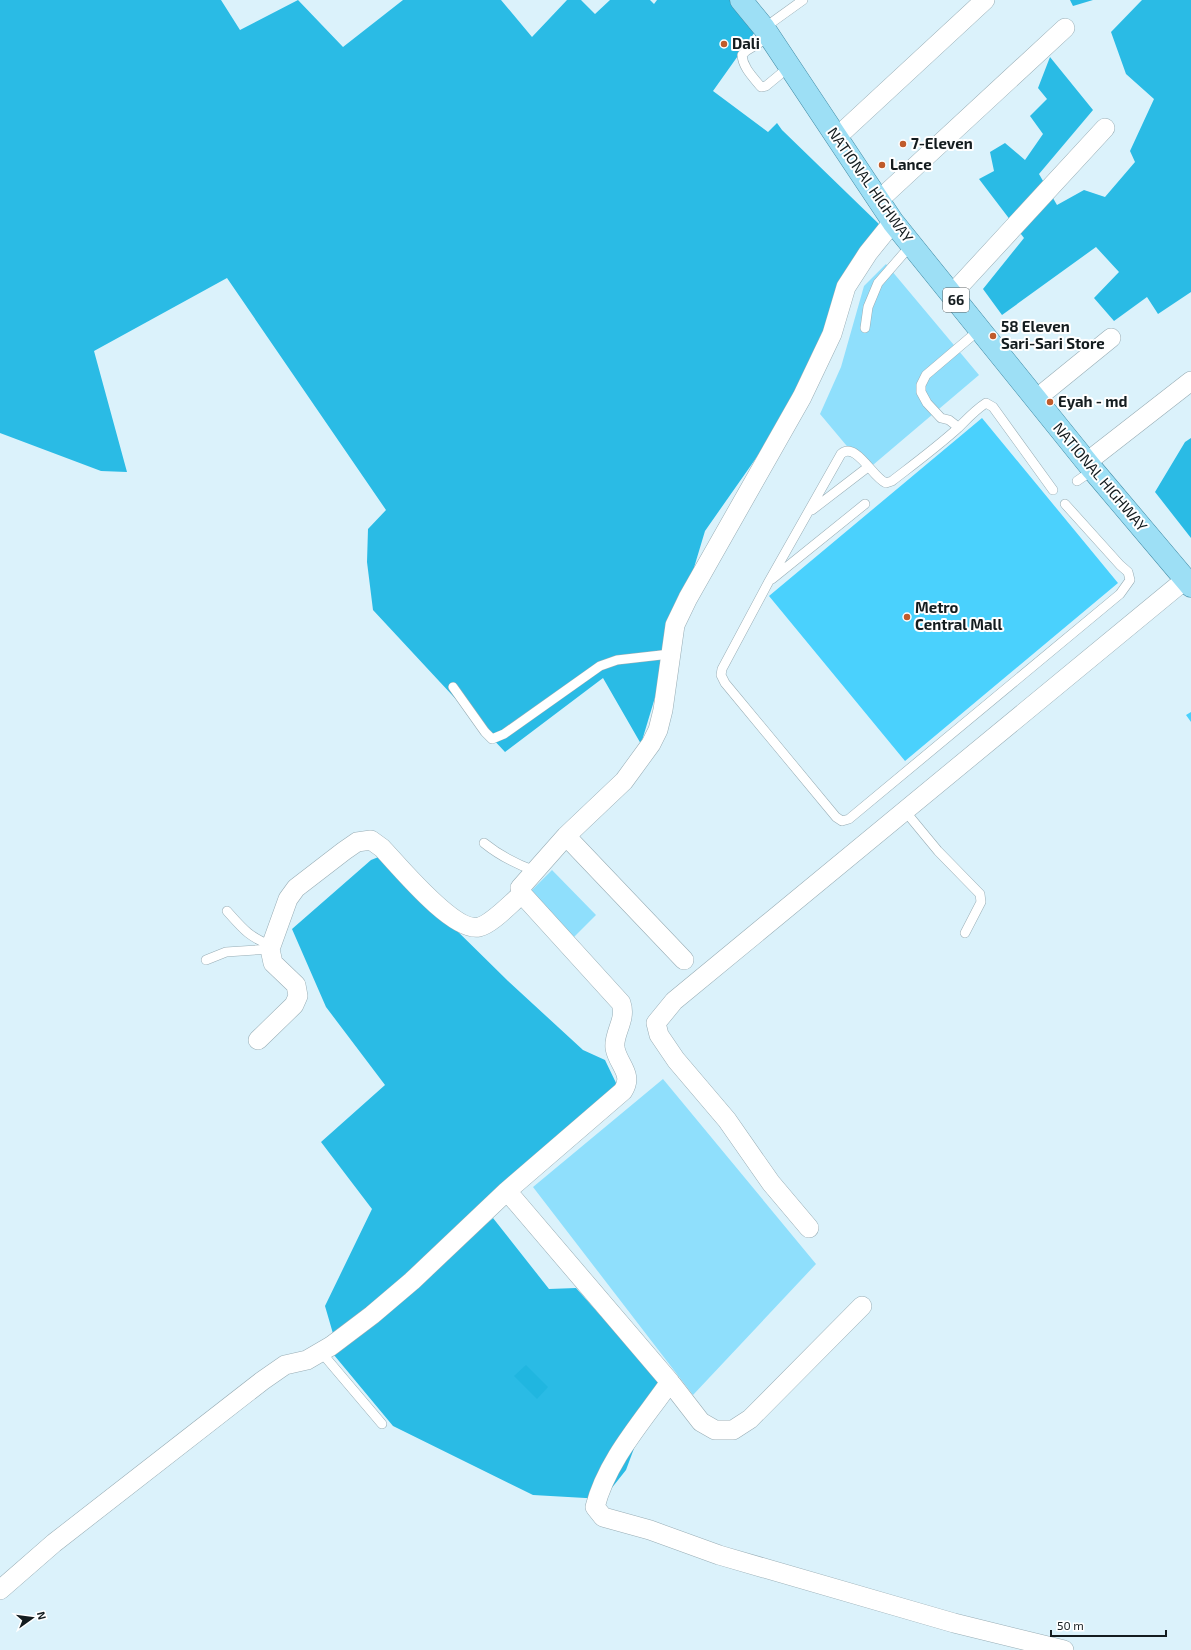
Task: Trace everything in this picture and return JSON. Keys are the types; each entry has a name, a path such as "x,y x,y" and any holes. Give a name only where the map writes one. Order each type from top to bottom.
{"main road":[{"name":"NATIONAL HIGHWAY","path":"741,0 766,33 893,222 1036,399 1086,471 1188,582"}],"street":[{"path":"837,137 985,0"},
{"path":"878,201 1065,28"},
{"path":"952,294 1105,128"},
{"path":"0,1590 54,1542 262,1381 285,1365 307,1360 321,1352 372,1315 400,1291 507,1191 623,1091 627,1085 628,1078 615,1046 623,1010 621,1003 522,894 520,888 566,836 624,780 651,744 658,730 663,710 675,625 688,598 802,397 832,334 846,287 868,253 893,222"},
{"path":"1036,399 1111,338"},
{"path":"1086,471 1191,381"},
{"path":"809,1228 771,1183 727,1120 676,1060 659,1035 656,1023 674,1001 959,765 1188,582"},
{"path":"566,836 684,960"},
{"path":"258,1040 294,1005 298,996 296,985 273,963 271,947 288,899 296,888 357,842 370,840 382,848 442,911 466,926 478,928 487,924 522,894"},
{"path":"507,1191 670,1382 700,1422 715,1430 733,1430 750,1419 862,1306"},
{"path":"670,1382 619,1454 599,1490 595,1507 602,1517 650,1530 719,1556 954,1623 1064,1650"}],"lane":[{"path":"789,67 766,86 762,86 746,70 742,60 742,55 803,0"},
{"path":"865,328 868,307 878,283 911,245"},
{"path":"958,428 948,420 941,418 927,403 921,392 921,385 926,375 980,329"},
{"path":"1053,490 993,407 986,403 977,409 958,428 892,481 886,483 880,481 857,454 850,451 844,451 841,454 768,583 722,669 721,675 724,683 836,817 842,821 849,819 1120,594 1130,580 1128,572 1066,504"},
{"path":"809,512 868,467"},
{"path":"768,583 865,504"},
{"path":"453,686 485,732 492,739 504,734 600,666 617,660 670,654"},
{"path":"905,811 938,851 980,894 981,902 965,934"},
{"path":"484,843 507,860 535,871"},
{"path":"227,911 248,934 271,947"},
{"path":"206,960 226,952 271,947"},
{"path":"321,1352 382,1424"}],"shaded area":[{"path":"0,0 221,0 240,30 298,0 343,47 403,0 501,0 532,37 567,0 581,0 595,14 610,0 650,0 654,4 657,0 743,0 757,29 713,91 768,132 777,123 782,130 880,225 805,388 705,531 641,744 603,678 505,752 373,610 367,562 368,529 386,510 227,278 94,351 127,472 101,471 0,433"},
{"path":"1070,0 1093,0 1073,6"},
{"path":"1142,0 1191,0 1191,292 1158,314 1147,297 1114,321 1094,298 1119,272 1096,247 1002,315 983,289 1024,238 979,179 994,171 990,152 1005,143 1025,160 1043,134 1030,116 1047,99 1038,88 1050,57 1093,110 1039,174 1057,205 1084,190 1105,197 1135,162 1130,151 1154,99 1126,74 1111,32"},
{"path":"886,264 979,375 867,470 820,414 841,367 864,286"},
{"path":"1191,438 1191,538 1155,492 1185,442"},
{"path":"381,856 508,981 583,1050 605,1060 617,1085 408,1274 334,1337 325,1306 372,1209 321,1142 385,1085 326,1007 292,929 371,860"},
{"path":"552,870 596,915 573,938 529,893"},
{"path":"663,1079 816,1264 693,1395 533,1187"},
{"path":"493,1218 549,1289 576,1288 659,1381 626,1470 603,1499 533,1495 393,1426 334,1355"},
{"path":"526,1365 548,1387 537,1399 514,1376"}],"building":[{"path":"982,418 1118,583 905,761 769,596"},
{"path":"1191,712 1191,722 1186,715"}],"place":[{"name":"Dali","path":"724,44"},
{"name":"7-Eleven","path":"903,144"},
{"name":"Lance","path":"882,165"},
{"name":"58 Eleven Sari-Sari Store","path":"993,336"},
{"name":"Eyah - md","path":"1050,402"},
{"name":"Metro Central Mall","path":"907,617"}]}
